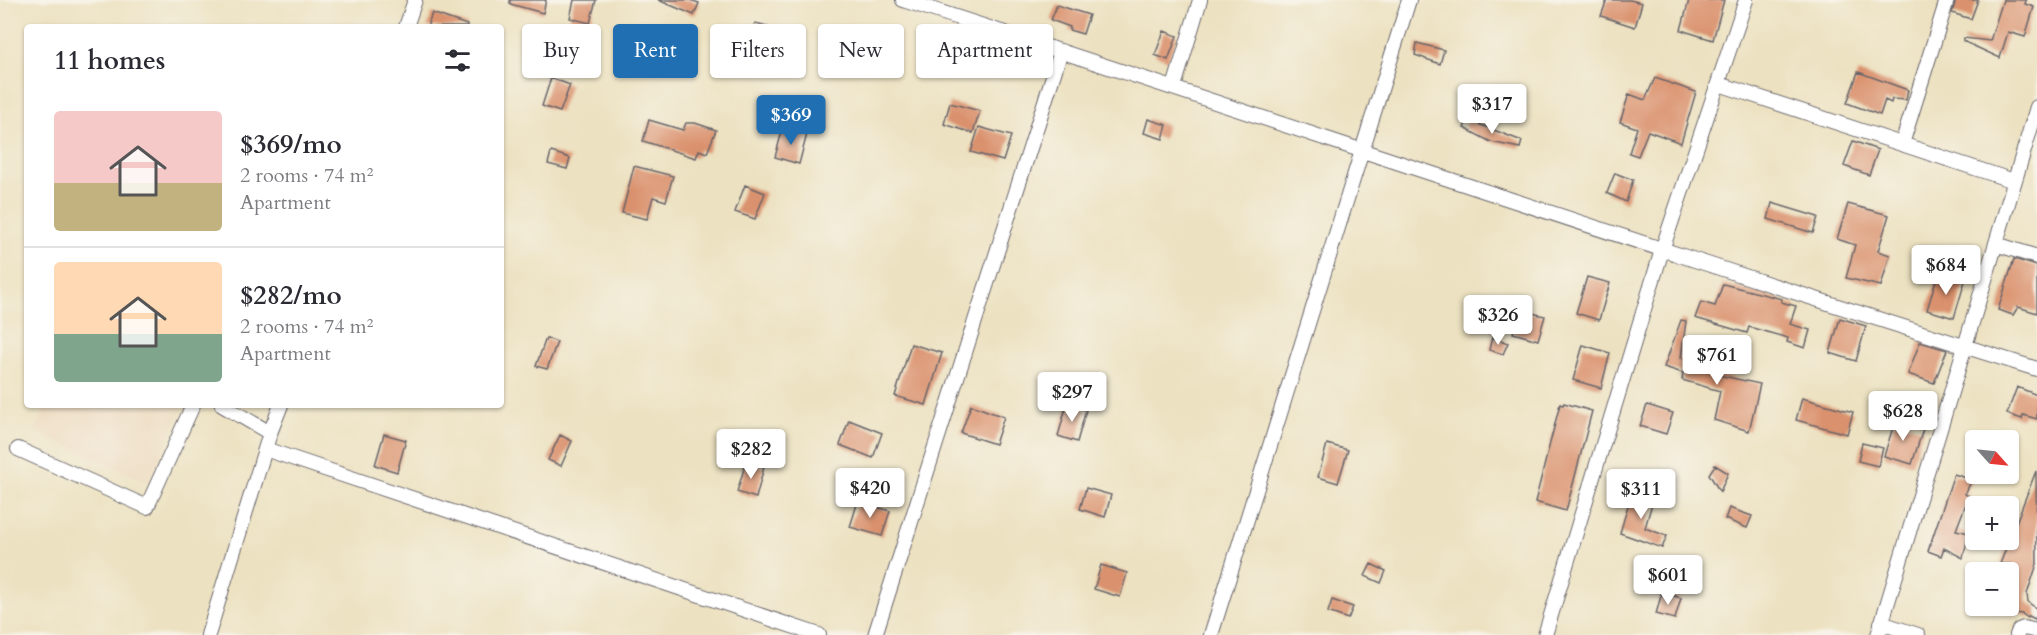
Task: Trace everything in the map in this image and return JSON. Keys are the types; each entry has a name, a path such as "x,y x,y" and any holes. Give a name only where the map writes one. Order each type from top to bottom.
{"street":[{"path":"407,24 415,0"},
{"path":"903,0 1173,87 1662,250 2037,369"},
{"path":"1173,87 1200,0"},
{"path":"1211,635 1409,0"},
{"path":"1545,635 1662,250 1746,0"},
{"path":"1902,144 1947,0"},
{"path":"875,635 1061,51"},
{"path":"1719,84 2014,181"},
{"path":"1918,635 1879,629 2037,107"},
{"path":"1996,244 2037,257"},
{"path":"18,449 147,507 192,408"},
{"path":"227,408 270,433"},
{"path":"208,635 270,433 280,408"},
{"path":"265,449 819,635"},
{"path":"2017,635 2019,630 2024,628 2037,631"}],"shaded area":[{"path":"45,408 182,408 148,482 35,431"}],"building":[{"path":"510,0 546,0 543,13 510,4"},
{"path":"574,0 596,0 590,23 570,18"},
{"path":"658,0 690,0 699,3 694,15"},
{"path":"1607,0 1630,0 1642,3 1635,27 1601,16"},
{"path":"1689,0 1724,0 1713,40 1681,30"},
{"path":"1956,0 1978,0 1971,19 1952,13"},
{"path":"2003,0 2026,0 2025,4 2034,7 2025,37 2008,32 2000,58 1963,41 1964,38 1990,41"},
{"path":"1057,5 1089,15 1083,34 1069,30 1070,27 1051,20"},
{"path":"432,13 464,24 428,24"},
{"path":"1164,31 1177,36 1168,60 1155,55"},
{"path":"1417,43 1444,50 1440,64 1415,55"},
{"path":"1858,72 1908,90 1906,100 1892,99 1891,103 1885,100 1880,115 1847,103"},
{"path":"551,78 570,85 560,112 542,106"},
{"path":"1655,78 1696,92 1681,143 1648,131 1638,156 1629,153 1637,128 1620,122 1629,94 1645,100"},
{"path":"950,103 980,111 973,133 944,124"},
{"path":"1148,119 1167,125 1163,139 1144,133"},
{"path":"649,120 683,130 686,123 695,123 716,130 707,153 699,150 696,158 643,141"},
{"path":"1468,120 1522,141 1520,148 1491,142 1464,128"},
{"path":"979,127 1011,136 1003,161 971,152"},
{"path":"783,128 807,134 799,164 775,157"},
{"path":"1853,141 1878,150 1869,175 1844,166"},
{"path":"551,152 570,158 567,169 548,164"},
{"path":"634,166 673,176 666,201 653,197 647,219 622,213"},
{"path":"1615,173 1633,180 1626,202 1607,193"},
{"path":"745,185 765,193 755,219 735,212"},
{"path":"1772,203 1818,217 1813,233 1768,219"},
{"path":"1848,204 1889,215 1878,251 1890,255 1881,286 1846,278 1855,245 1837,239"},
{"path":"2014,259 2037,266 2037,313 2018,307 2013,315 1998,310"},
{"path":"1938,273 1965,281 1954,318 1927,310"},
{"path":"1587,277 1610,283 1599,320 1576,313"},
{"path":"1723,284 1782,299 1781,302 1796,306 1790,324 1810,330 1805,348 1787,342 1788,338 1749,327 1747,333 1695,318 1701,302 1715,306"},
{"path":"1519,310 1545,316 1538,340 1513,333"},
{"path":"1840,318 1866,326 1856,361 1830,353"},
{"path":"1681,320 1686,321 1681,358 1714,368 1713,374 1760,384 1749,431 1714,420 1720,391 1682,380 1683,373 1664,367"},
{"path":"1492,337 1508,343 1503,354 1489,350"},
{"path":"546,338 557,342 547,369 536,366"},
{"path":"1920,342 1947,350 1934,383 1908,374"},
{"path":"911,344 942,353 926,405 895,396"},
{"path":"1583,345 1610,353 1601,388 1573,380"},
{"path":"2017,387 2037,395 2037,419 2023,415 2022,419 2007,414"},
{"path":"1802,398 1853,412 1847,434 1796,420"},
{"path":"1564,403 1592,411 1566,511 1535,502 1560,404"},
{"path":"1067,404 1086,410 1077,442 1058,436"},
{"path":"971,405 1004,417 995,444 961,433"},
{"path":"1647,405 1673,413 1666,434 1640,426"},
{"path":"849,420 882,433 873,458 840,445"},
{"path":"1895,421 1923,429 1912,464 1884,456"},
{"path":"384,434 406,440 397,472 375,465"},
{"path":"560,435 572,441 561,466 548,460"},
{"path":"1862,443 1883,448 1878,466 1858,461"},
{"path":"1327,444 1348,450 1338,483 1318,477"},
{"path":"746,462 764,467 756,498 737,492"},
{"path":"1715,465 1728,473 1720,492 1709,474"},
{"path":"2036,471 2037,564 2027,594 2028,602 2037,609 2037,620 2019,614 2019,562 2001,562 2005,550 2019,550 2019,515"},
{"path":"1954,474 1965,478 1965,484 1970,484 1965,494 1969,496 1965,496 1965,506 1956,530 1965,532 1963,558 1944,548 1941,556 1928,551"},
{"path":"1086,488 1111,495 1105,517 1080,509"},
{"path":"1642,489 1655,493 1645,528 1667,536 1662,548 1620,533 1631,495 1640,498"},
{"path":"858,501 890,511 882,536 850,527"},
{"path":"1729,508 1752,516 1747,528 1725,519"},
{"path":"1371,564 1386,571 1381,583 1365,576"},
{"path":"1101,565 1127,573 1120,597 1094,589"},
{"path":"1662,592 1681,598 1675,619 1656,614"},
{"path":"1332,600 1353,607 1348,619 1328,612"}]}
